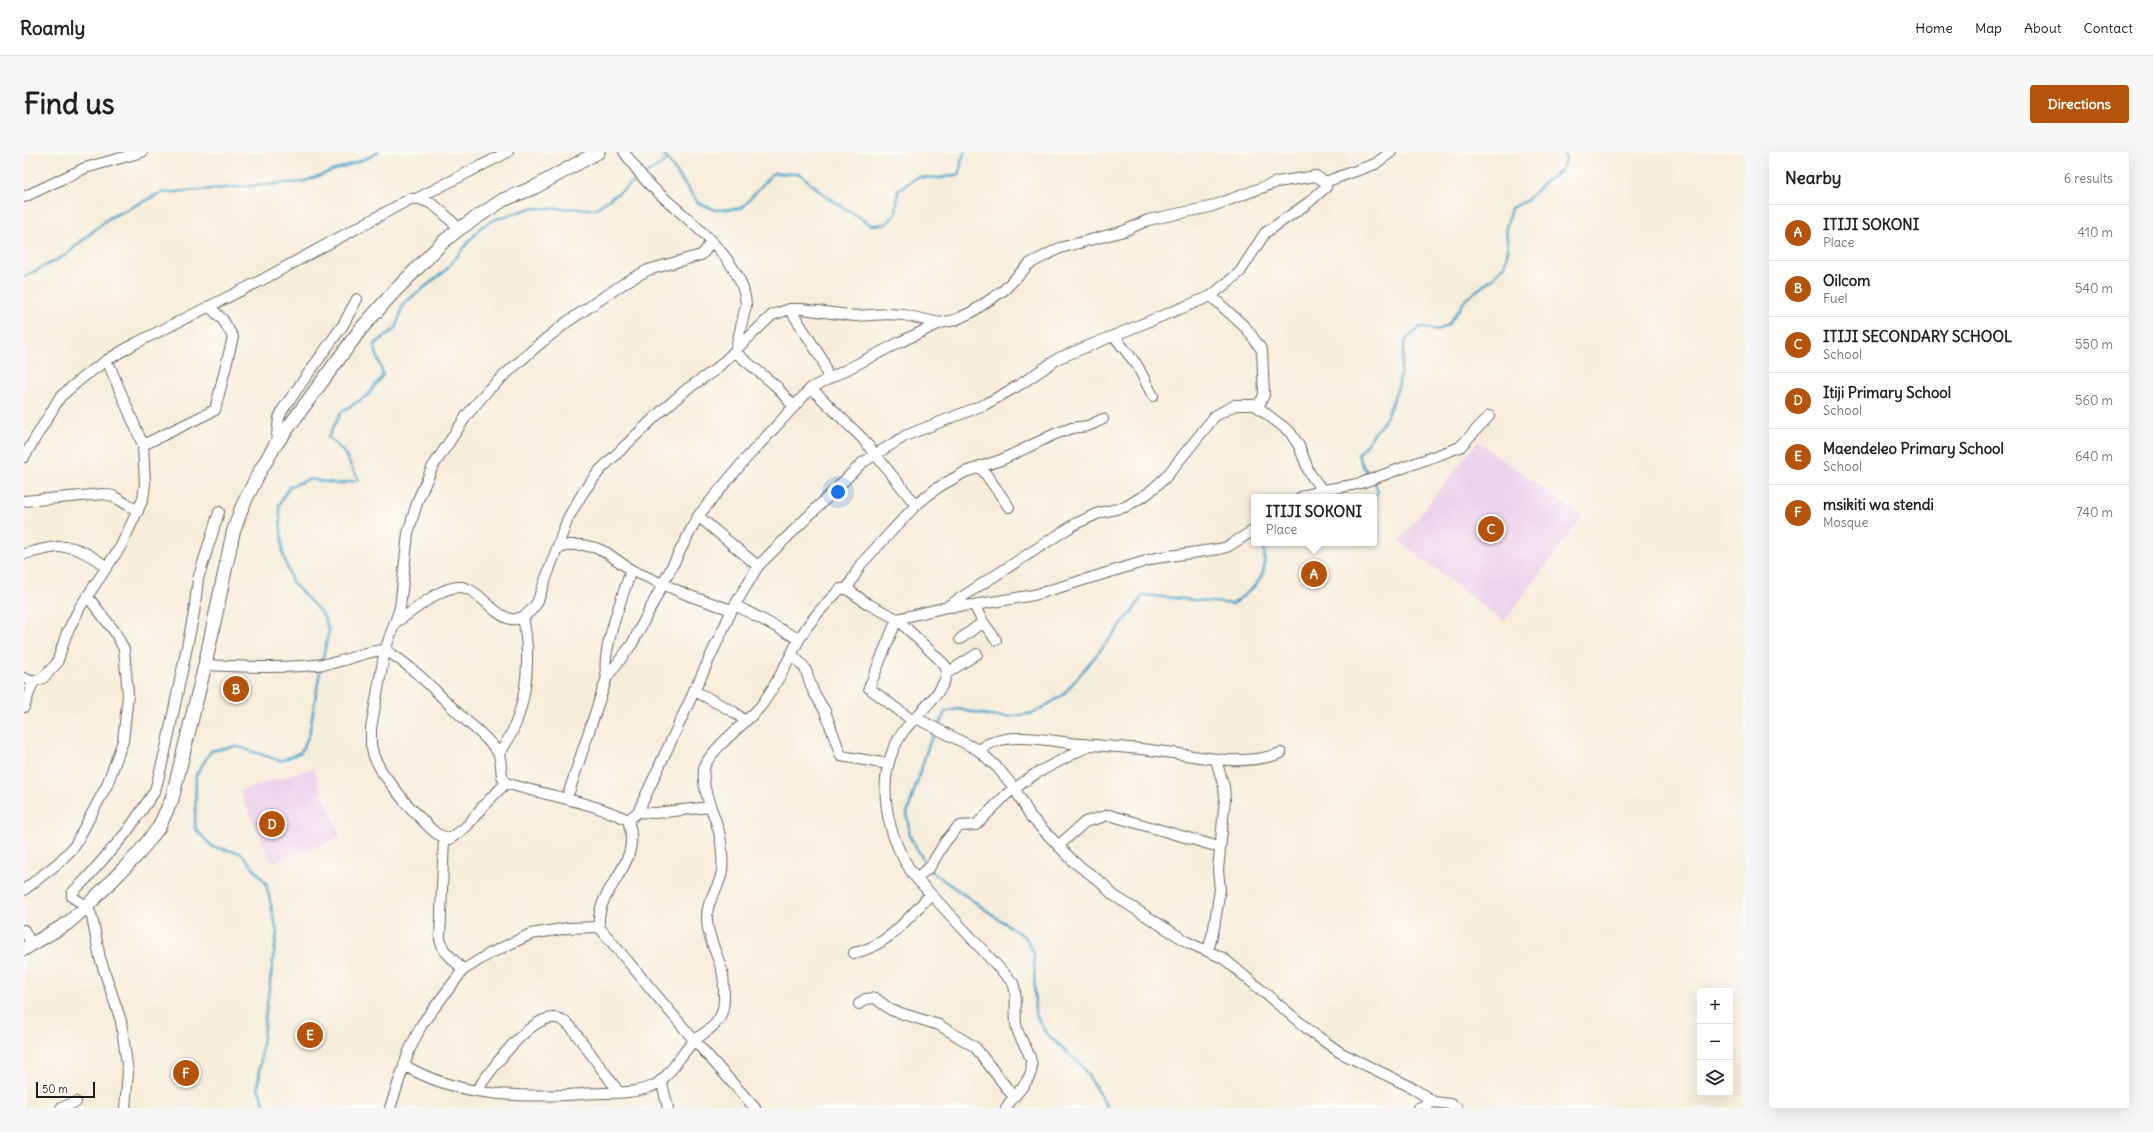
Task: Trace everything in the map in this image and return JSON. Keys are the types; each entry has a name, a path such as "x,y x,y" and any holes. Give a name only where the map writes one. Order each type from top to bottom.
{"main road":[{"path":"28,947 68,923 87,906 139,854 159,826 172,799 205,665 233,533 242,507 276,444 360,330 391,295 459,229 502,200 535,187 598,152"}],"street":[{"path":"24,197 85,168 142,152"},
{"path":"24,457 60,397 82,378 107,360 136,343 209,306 410,199 418,198 508,152"},
{"path":"624,152 648,183 711,241 738,274 745,297 743,319 735,352"},
{"path":"1326,182 1375,164 1391,152"},
{"path":"567,798 607,677 632,644 698,516 738,468 811,388 940,323 955,320 986,303 1004,290 1030,264 1060,248 1124,232 1148,220 1210,207 1276,182 1316,176 1326,182"},
{"path":"628,820 638,812 693,690 733,607 758,566 862,463 874,454 905,436 986,404 1022,384 1059,358 1212,296 1240,272 1265,234 1308,203 1326,187 1326,182"},
{"path":"418,198 436,207 459,229"},
{"path":"506,783 456,836 450,838 444,837 430,828 405,802 382,772 374,757 371,728 385,650 400,608 408,533 418,500 432,468 467,415 505,374 566,322 629,280 648,270 701,255 711,241"},
{"path":"947,607 1075,524 1099,513 1125,507 1147,494 1165,478 1215,416 1235,405 1255,405 1260,403 1264,395 1262,350 1246,328 1212,296"},
{"path":"276,444 279,418 283,409 343,325 357,299"},
{"path":"143,445 215,410 233,337 223,320 209,306"},
{"path":"394,623 444,591 458,587 467,588 476,594 488,606 510,618 523,617 530,613 537,602 568,518 584,491 600,470 656,416 735,352 772,315 790,310 827,311 861,316 888,314 904,315 940,323"},
{"path":"790,310 823,362 828,379"},
{"path":"1114,336 1144,376 1153,396"},
{"path":"735,352 776,386 794,407"},
{"path":"24,707 28,680 43,678 51,672 57,663 72,623 80,607 121,546 138,511 144,484 143,445 107,360"},
{"path":"811,388 857,433 916,505"},
{"path":"1255,405 1273,418 1295,439 1309,472 1321,489"},
{"path":"1308,494 1321,489 1351,486 1364,482 1460,447 1489,416"},
{"path":"847,588 861,564 916,505 937,488 980,466 1001,460 1064,430 1088,426 1103,419"},
{"path":"980,466 1009,507"},
{"path":"24,501 104,494 113,496 138,511"},
{"path":"125,1108 128,1072 121,1021 100,958 95,926 87,906 72,897 72,893 126,833 155,791 166,748 194,612 198,579 219,512"},
{"path":"698,516 758,566"},
{"path":"897,619 917,616 947,607 1015,599 1052,591 1156,558 1219,549 1233,544 1251,532"},
{"path":"557,549 569,545 583,545 596,548 607,553 631,570 690,596 733,607 799,639"},
{"path":"24,554 68,546 89,554 107,567"},
{"path":"607,677 606,662 613,628 631,570"},
{"path":"404,1065 438,1083 476,1091 544,1096 618,1091 650,1087 661,1080 694,1040 712,1028 718,1020 724,999 723,977 707,919 708,904 720,880 722,869 721,841 717,821 710,807 704,786 706,764 745,721 760,707 792,654 799,639 816,615 840,589 847,588 868,604 897,619 945,665 947,673"},
{"path":"24,890 58,863 74,847 107,785 123,741 128,695 124,649 115,632 88,597"},
{"path":"974,605 983,622 996,640"},
{"path":"499,754 513,732 519,712 524,684 528,641 523,617"},
{"path":"897,619 869,688 915,720 943,732 978,750 998,768 1015,789 1031,817 1058,846 1128,905 1157,921 1189,943 1223,958 1310,1031 1341,1053 1411,1087 1434,1102 1450,1104 1457,1108"},
{"path":"960,639 983,622"},
{"path":"205,665 262,667 303,666 333,662 377,650 385,650 431,688 488,740 499,754 502,763 502,778 506,783 567,798 613,813 628,820"},
{"path":"792,654 804,668 813,691 825,711 841,756 888,764"},
{"path":"977,654 947,673 939,689 915,720 903,731 888,764 886,776 886,797 892,832 905,860 923,873 931,894 998,965 1015,987 1017,1030 1029,1053 1031,1071 1027,1080 1013,1096 1006,1108"},
{"path":"693,690 734,712 745,721"},
{"path":"978,750 992,741 1024,739 1122,747 1216,760 1258,760 1281,753"},
{"path":"923,873 957,828 960,826 976,825 997,803 1015,789 1050,765 1090,745"},
{"path":"1208,951 1214,928 1220,889 1218,870 1219,847 1225,799 1224,787 1216,760"},
{"path":"638,812 655,813 710,807"},
{"path":"1058,846 1085,822 1109,815 1219,847"},
{"path":"628,820 632,837 630,852 627,862 601,907 598,920 599,927 694,1040 752,1106"},
{"path":"444,837 440,940 444,950 463,970"},
{"path":"854,953 866,951 897,931 931,894"},
{"path":"390,1108 404,1065 422,1024 463,970 489,954 531,934 568,928 599,927"},
{"path":"24,930 28,947"},
{"path":"860,1004 865,999 875,998 891,1010 939,1025 980,1051 989,1066 1013,1096"},
{"path":"476,1091 513,1044 542,1021 554,1018 563,1020 571,1027 618,1091"},
{"path":"661,1080 668,1108"},
{"path":"61,1108 76,1102"},
{"path":"1418,1108 1434,1102"}],"shaded area":[{"path":"1478,441 1582,517 1504,622 1399,541"},
{"path":"313,768 341,838 272,862 239,791"}],"waterway":[{"path":"24,277 64,256 109,218 161,193 302,182 370,157 378,152"},
{"path":"662,152 698,203 716,210 742,208 773,173 800,174 827,197 871,225 886,224 896,213 898,190 917,177 940,178 960,174 961,162 965,152"},
{"path":"1371,477 1363,466 1358,455 1386,418 1398,388 1405,341 1420,327 1438,330 1448,325 1466,299 1493,278 1505,265 1508,249 1506,228 1511,208 1526,201 1547,180 1561,171 1566,158 1564,152"},
{"path":"644,175 668,160"},
{"path":"322,661 329,631 323,615 292,582 283,554 279,505 289,487 310,479 338,484 359,480 343,451 328,437 341,412 367,396 383,375 374,345 396,328 403,304 444,272 481,227 493,220 532,208 595,209 640,178"},
{"path":"1374,481 1378,491 1377,494"},
{"path":"939,726 945,712 958,709 992,716 1008,717 1034,713 1063,695 1132,612 1143,595 1233,604 1250,591 1260,579 1263,573 1264,565 1263,546"},
{"path":"266,1108 258,1088 265,1018 277,932 266,883 241,853 213,847 195,829 196,775 211,751 236,746 281,761 301,752 309,735 321,666"},
{"path":"927,866 910,837 907,814 929,744 936,731"},
{"path":"929,870 1026,938 1034,954 1035,1013 1046,1033 1082,1066 1108,1108"}],"place":[{"name":"ITIJI SECONDARY SCHOOL","path":"1491,529"},
{"name":"ITIJI SOKONI","path":"1314,574"},
{"name":"Oilcom","path":"236,689"},
{"name":"Itiji Primary School","path":"272,824"},
{"name":"Maendeleo Primary School","path":"310,1035"},
{"name":"msikiti wa stendi","path":"186,1073"}]}
